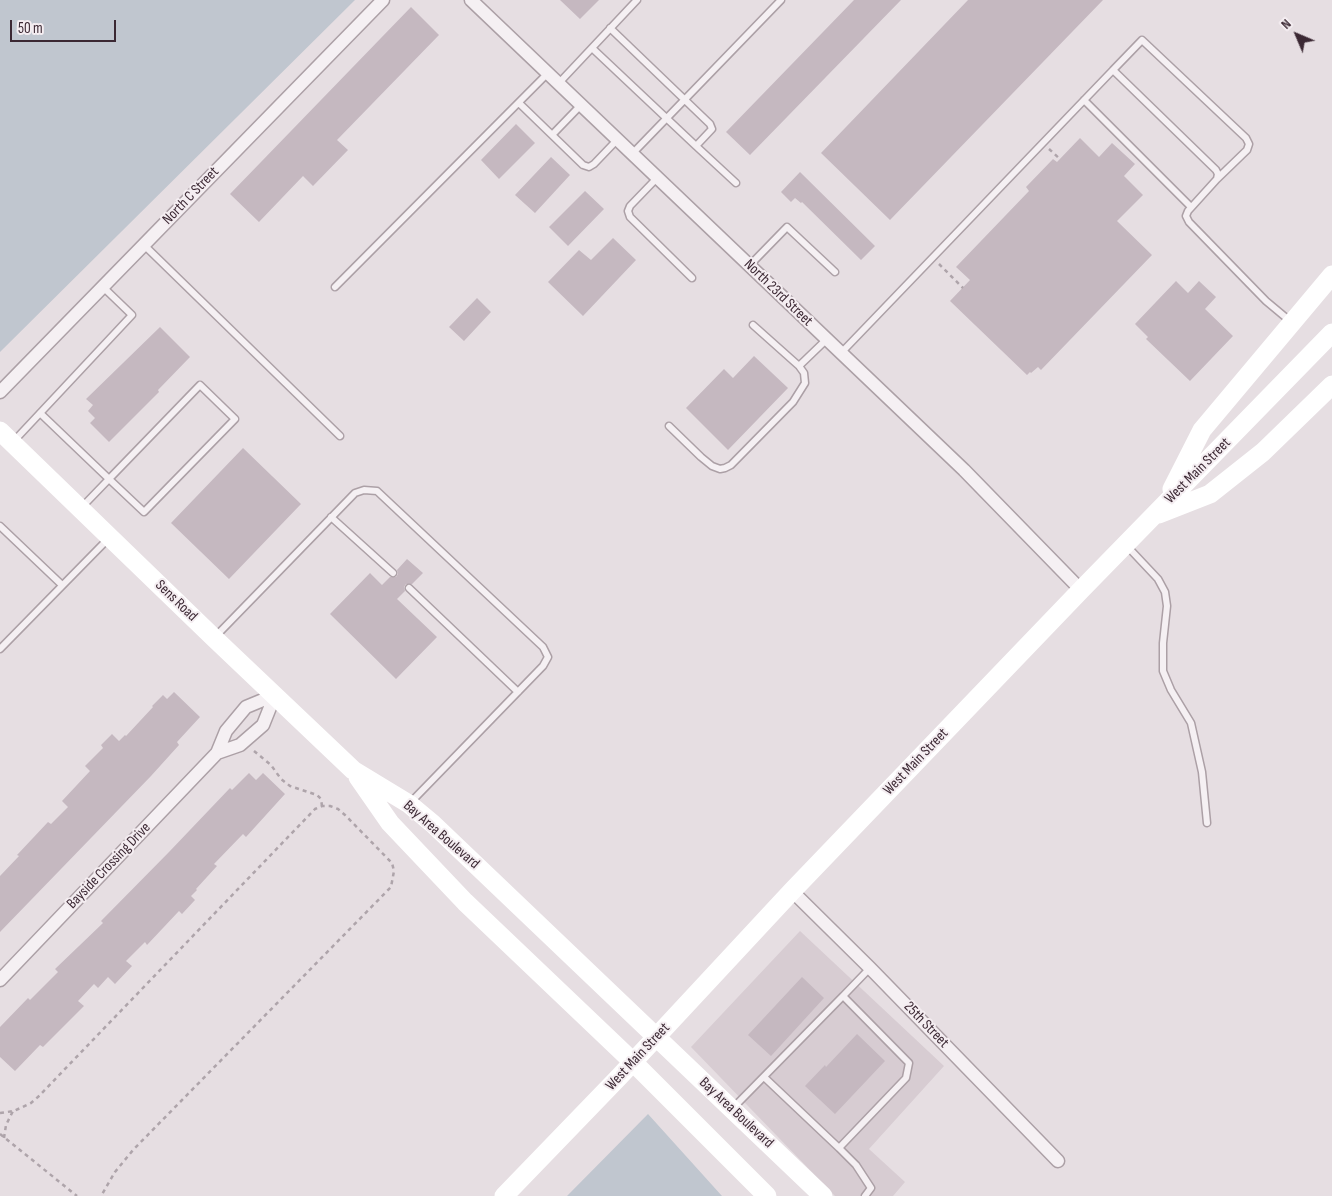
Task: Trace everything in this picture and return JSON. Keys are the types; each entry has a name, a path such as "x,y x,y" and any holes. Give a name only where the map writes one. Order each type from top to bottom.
{"main road":[{"path":"1158,511 1202,430 1332,275"},
{"name":"West Main Street","path":"504,1196 656,1038 792,891 1081,590 1332,333"},
{"path":"1158,511 1210,494 1263,452 1332,385"},
{"name":"Sens Road","path":"6,437 353,770"},
{"name":"Bay Area Boulevard","path":"353,770 409,804 433,824 823,1196"},
{"name":"Bay Area Boulevard","path":"353,770 390,823 465,902 633,1062 767,1196"},
{"path":"390,823 409,804"}],"street":[{"name":"North C Street","path":"0,392 383,0"},
{"name":"North 23rd Street","path":"471,0 580,106 750,265 964,470 1081,590"},
{"name":"Bayside Crossing Drive","path":"218,753 240,745 263,725 275,696"},
{"name":"Bayside Crossing Drive","path":"0,980 218,753 226,730 246,708 275,696"},
{"name":"25th Street","path":"792,891 870,968 1058,1161"}],"lane":[{"path":"632,154 780,0"},
{"path":"558,84 635,1"},
{"path":"610,28 710,124 712,129 696,146"},
{"path":"841,353 1142,40 1246,138 1249,144 1247,150 1217,179 1186,216 1195,230 1266,301 1291,322"},
{"path":"592,48 736,184"},
{"path":"1113,70 1216,170 1218,174 1217,179"},
{"path":"334,287 547,74"},
{"path":"1084,100 1191,208"},
{"path":"519,103 583,165 589,167 594,164 617,140"},
{"path":"552,135 580,106"},
{"path":"657,178 630,206 628,211 630,217 692,278"},
{"path":"750,265 787,226 835,272"},
{"path":"144,245 340,436"},
{"path":"6,437 40,413 132,315 103,287"},
{"path":"669,426 701,458 712,466 725,468 731,465 793,402 806,382 799,366 753,325"},
{"path":"799,366 827,339"},
{"path":"40,413 109,479 144,512 235,419 200,385 109,479 80,508"},
{"path":"214,638 355,493 364,490 377,491 546,651 548,657 543,666 409,804"},
{"path":"331,517 393,573"},
{"path":"0,526 62,585"},
{"path":"0,649 109,537"},
{"path":"1126,544 1158,579 1165,592 1167,606 1163,643 1163,671 1171,690 1191,723 1202,772 1207,823"},
{"path":"409,588 518,692"},
{"path":"732,1110 870,968"},
{"path":"839,1148 906,1078 909,1062 843,996"},
{"path":"764,1077 856,1165 871,1188 865,1196"}],"path":[{"path":"932,257 963,288"},
{"path":"254,751 271,765 281,779 290,786 317,795 321,799 322,806"},
{"path":"0,1113 14,1111 39,1096 315,809 322,806 338,809 345,814 392,863 394,871 390,887 133,1150 115,1172 100,1196"},
{"path":"4,1138 6,1125 14,1111"},
{"path":"0,1134 77,1196"}],"shaded area":[{"path":"0,0 355,0 0,352"},
{"path":"800,931 944,1066 869,1149 905,1182 893,1196 835,1196 691,1047"},
{"path":"648,1114 722,1196 567,1196"}],"building":[{"path":"560,0 599,0 580,19"},
{"path":"854,0 901,0 750,155 726,132"},
{"path":"968,0 1103,0 890,220 821,153"},
{"path":"411,7 439,35 337,140 348,150 313,186 303,176 259,222 230,194"},
{"path":"516,124 535,143 499,179 481,160"},
{"path":"1080,138 1099,157 1112,143 1135,164 1124,176 1143,195 1117,221 1152,255 1041,370 1038,367 1027,375 950,301 970,280 956,267 1029,191 1026,187 1053,159 1057,162"},
{"path":"551,157 570,175 535,213 515,195"},
{"path":"800,172 875,246 861,260 802,202 795,198 791,202 781,192"},
{"path":"585,191 604,209 568,246 549,227"},
{"path":"613,238 636,260 583,316 548,282 579,250 591,260"},
{"path":"1176,281 1188,293 1199,281 1216,297 1205,309 1233,336 1190,381 1146,339 1148,337 1135,324"},
{"path":"477,298 491,312 464,341 449,327"},
{"path":"160,327 190,357 158,390 159,392 109,442 90,423 95,418 88,411 93,405 86,399"},
{"path":"754,356 788,388 728,450 686,408 724,369 733,378"},
{"path":"243,448 301,504 229,579 171,523"},
{"path":"407,559 423,573 412,584 406,584 404,587 405,591 397,599 437,637 396,679 330,614 370,573 382,585 390,577 396,577 398,574 397,570"},
{"path":"174,692 200,717 177,742 179,745 151,776 0,932 0,876 48,822 51,824 68,807 62,801 90,771 85,766 103,748 101,745 112,734 119,741 126,736 163,695 167,699"},
{"path":"249,773 256,780 263,773 285,794 246,837 243,834 214,864 217,866 196,889 191,896 195,900 182,914 179,911 147,945 145,942 126,961 132,966 115,984 108,977 98,988 94,984 78,1001 84,1006 43,1047 40,1045 15,1071 0,1057 0,1027 28,998 30,1000 58,972 55,969 103,923 101,921 230,788 232,790"},
{"path":"802,977 824,998 771,1056 748,1035"},
{"path":"857,1034 885,1061 835,1114 805,1086"}]}
